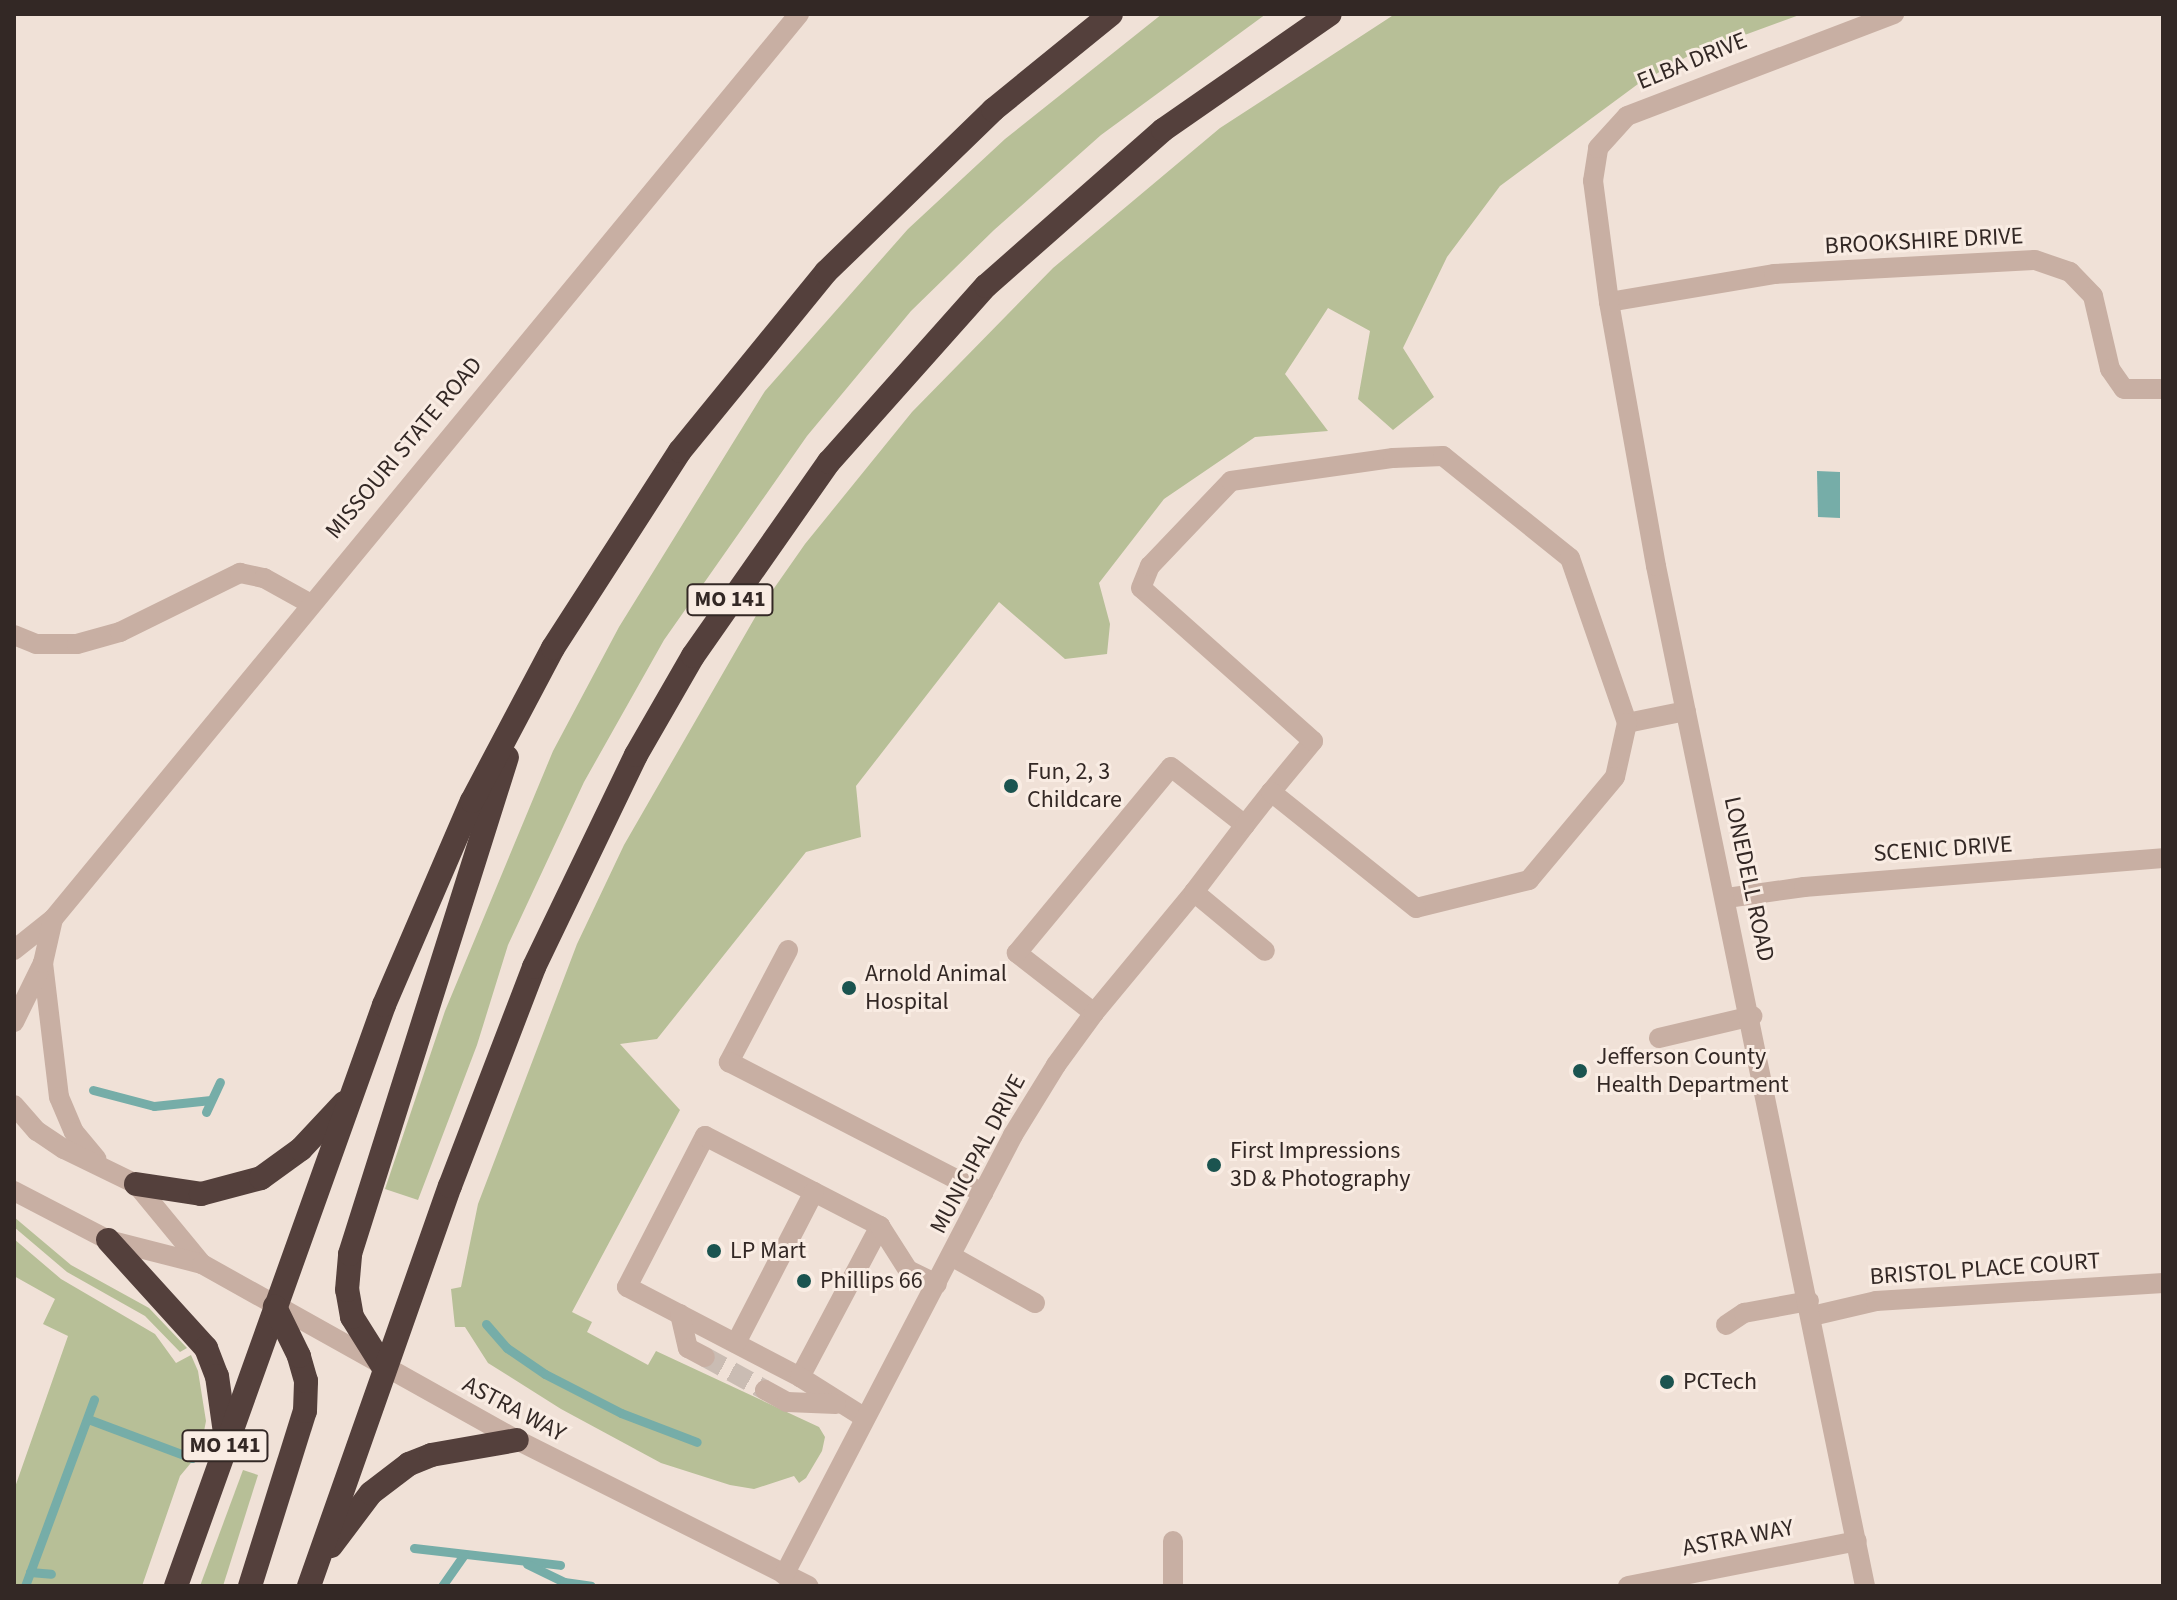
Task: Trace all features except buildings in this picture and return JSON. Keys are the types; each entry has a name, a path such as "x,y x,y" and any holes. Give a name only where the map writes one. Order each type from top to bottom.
{"highway":[{"name":"MO 141","path":"176,1586 351,1095 429,896 525,698 615,546 751,359 908,189 993,110 1111,14"},
{"name":"MO 141","path":"313,1575 384,1368 491,1077 582,861 693,656 760,555 886,394 986,286 1163,130 1330,14"},
{"path":"384,1368 352,1317 347,1290 350,1254 525,698"},
{"path":"136,1184 201,1194 261,1178 301,1149 351,1095"},
{"path":"108,1240 206,1348 223,1405 225,1446"},
{"path":"250,1586 305,1411 306,1381 299,1356 275,1307"},
{"path":"313,1575 371,1493 409,1464 456,1449 517,1440"}],"street":[{"name":"MISSOURI STATE ROAD","path":"14,950 53,919 309,603 799,14"},
{"name":"ELBA DRIVE","path":"1593,181 1598,148 1627,116 1894,14"},
{"name":"LONEDELL ROAD","path":"1593,181 1609,302 1686,711 1752,1016 1865,1586"},
{"name":"BROOKSHIRE DRIVE","path":"1609,302 1774,274 2035,260 2070,272 2093,296 2110,369 2124,389 2163,389"},
{"name":"MUNICIPAL DRIVE","path":"784,1575 953,1257 983,1193 1049,1077 1094,1013 1313,741 1141,588 1150,566 1231,481 1393,458 1443,456 1570,558 1627,723"},
{"path":"14,635 36,644 91,640 153,620 197,589 240,573 264,578 309,603"},
{"path":"1271,792 1416,908 1529,880 1615,777 1627,723 1686,711"},
{"path":"1094,1013 1017,953 1171,767 1245,825"},
{"name":"SCENIC DRIVE","path":"1727,898 1817,885 2163,858"},
{"path":"1194,892 1265,951"},
{"name":"MISSOURI STATE ROAD","path":"14,1022 43,963 53,919"},
{"path":"788,950 729,1062 983,1193"},
{"path":"43,963 59,1097 74,1132 99,1162"},
{"path":"1659,1038 1752,1016"},
{"name":"ASTRA WAY","path":"14,1105 37,1131 64,1149 99,1162 136,1184 202,1264"},
{"path":"865,1418 836,1404 800,1377 627,1287 705,1136 880,1226 908,1270 937,1284"},
{"name":"ASTRA WAY","path":"14,1191 108,1240 202,1264 517,1440 808,1586"},
{"path":"736,1343 814,1192"},
{"path":"800,1377 880,1226"},
{"path":"953,1257 1035,1303"},
{"name":"BRISTOL PLACE COURT","path":"1726,1325 1744,1313 1876,1301 2163,1283"},
{"path":"680,1314 688,1348 705,1357"},
{"path":"765,1390 787,1402 836,1404"},
{"path":"1173,1541 1173,1586"},
{"name":"ASTRA WAY","path":"1628,1586 1857,1541"}],"green space":[{"path":"1162,14 1266,14 1101,135 994,230 911,311 807,436 664,640 584,782 508,945 477,1045 418,1200 385,1189 445,1011 553,751 619,627 765,391 908,229 1005,139"},
{"path":"1395,14 1802,14 1690,55 1638,84 1500,186 1447,257 1403,348 1434,397 1393,430 1358,399 1370,331 1328,308 1285,374 1328,431 1255,437 1164,499 1099,583 1110,624 1107,654 1065,659 999,602 856,786 861,837 806,852 657,1039 620,1044 680,1110 572,1312 592,1322 587,1332 648,1365 656,1351 819,1427 825,1437 822,1451 806,1478 799,1483 794,1476 754,1489 730,1485 661,1463 561,1409 488,1363 465,1327 455,1327 451,1289 461,1287 478,1204 577,944 624,845 761,607 805,544 912,412 1053,268 1220,128"},
{"path":"14,1217 71,1265 149,1308 187,1348 180,1352 145,1316 67,1272 14,1227"},
{"path":"14,1239 61,1279 155,1334 176,1363 191,1355 198,1371 206,1421 200,1452 180,1476 142,1586 14,1586 14,1490 68,1336 43,1324 55,1299 14,1276"},
{"path":"243,1470 258,1475 223,1586 200,1586"}],"water":[{"path":"1817,471 1840,472 1840,518 1818,517"}],"waterway":[{"path":"206,1112 220,1082"},
{"path":"93,1090 154,1106 211,1100"},
{"path":"486,1324 507,1348 545,1374 621,1413 697,1442"},
{"path":"25,1586 94,1399"},
{"path":"88,1419 192,1458"},
{"path":"414,1548 560,1565"},
{"path":"442,1586 464,1555"},
{"path":"527,1564 564,1582 591,1586"},
{"path":"30,1572 51,1574"}],"tunnel":[{"path":"705,1357 765,1390"}],"place":[{"name":"Fun, 2, 3 Childcare","path":"1011,786"},
{"name":"Arnold Animal Hospital","path":"849,988"},
{"name":"Jefferson County Health Department","path":"1580,1071"},
{"name":"First Impressions 3D & Photography","path":"1214,1165"},
{"name":"LP Mart","path":"714,1251"},
{"name":"Phillips 66","path":"804,1281"},
{"name":"PCTech","path":"1667,1382"}]}
